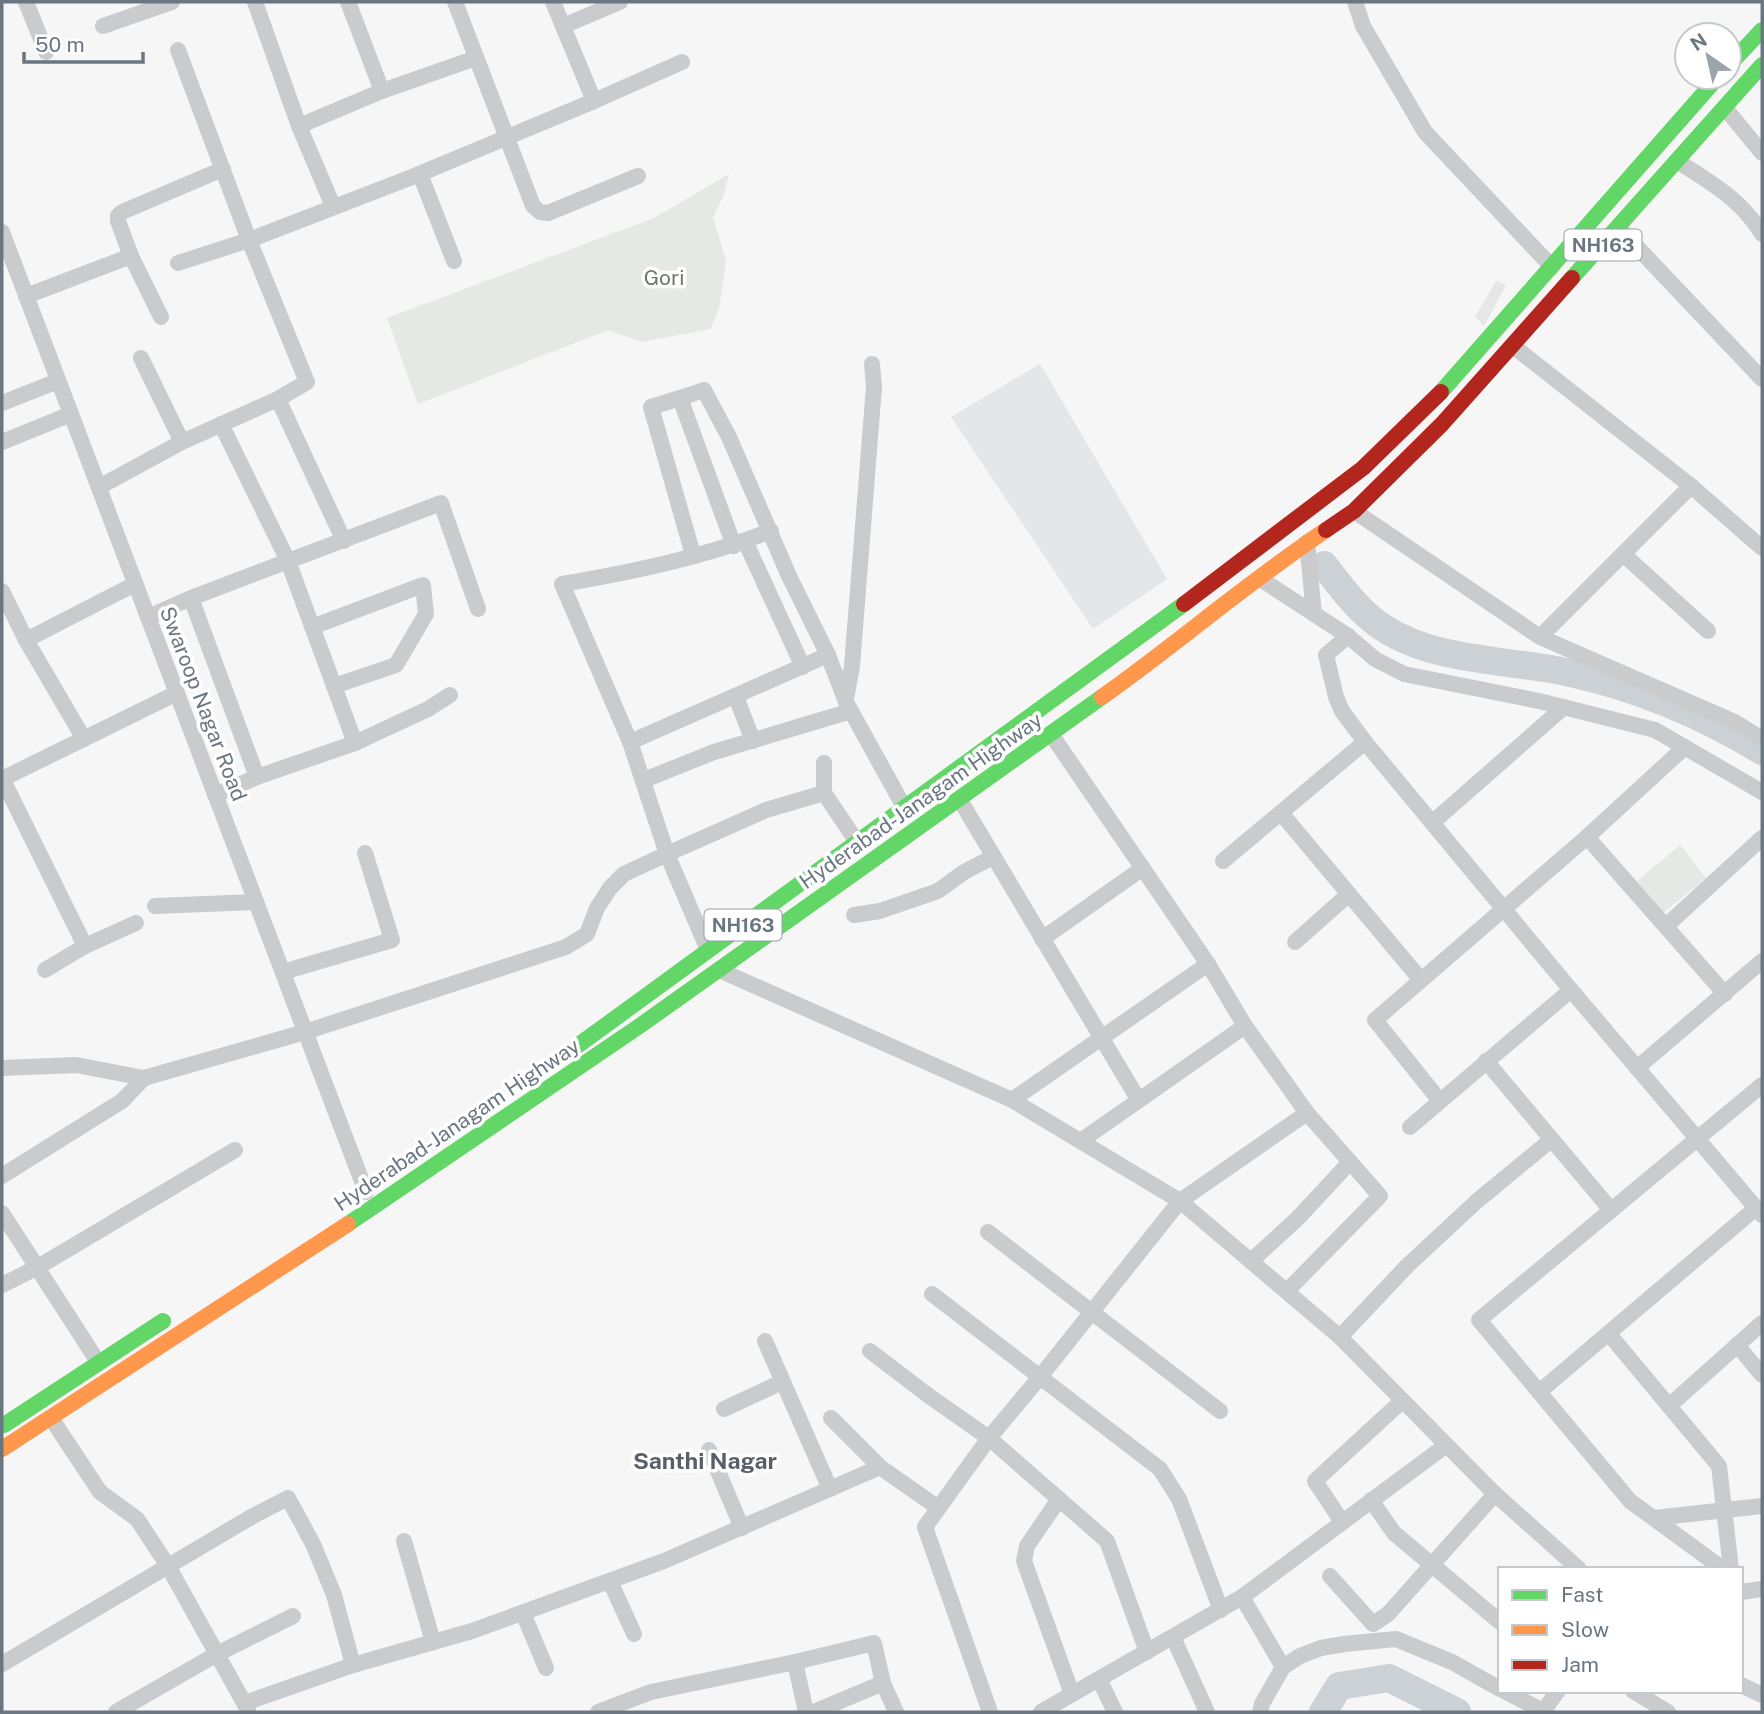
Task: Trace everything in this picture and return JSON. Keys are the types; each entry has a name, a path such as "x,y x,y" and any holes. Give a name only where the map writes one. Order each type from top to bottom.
{"highway":[{"path":"1743,50 1762,30"},
{"name":"Hyderabad-Janagam Highway","path":"2,1449 351,1222 719,970 1153,661 1307,542 1354,511 1442,424 1762,65"},
{"name":"Hyderabad-Janagam Highway","path":"565,1055 1179,608 1363,468 1452,381 1706,91"},
{"name":"Hyderabad-Janagam Highway","path":"348,1203 384,1180"},
{"path":"2,1427 180,1310 190,1326"}],"street":[{"path":"26,2 46,52"},
{"path":"103,26 172,2"},
{"path":"255,2 299,126 333,206"},
{"path":"348,2 382,92"},
{"path":"455,2 530,201 540,212 548,213 638,176"},
{"path":"553,2 594,101"},
{"path":"563,26 620,2"},
{"path":"1355,2 1363,26 1424,132 1552,267"},
{"path":"99,487 183,442 278,399 307,382 249,240 178,50"},
{"path":"299,126 476,58"},
{"path":"178,263 249,240 420,174 682,62"},
{"path":"1725,107 1762,153"},
{"path":"1677,160 1735,199 1746,209 1762,234"},
{"path":"161,317 131,256 118,216 223,169"},
{"path":"420,174 454,261"},
{"path":"1618,227 1762,379"},
{"name":"Swaroop Nagar Road","path":"2,234 366,1192"},
{"path":"26,296 131,256"},
{"path":"1513,346 1691,486 1762,548"},
{"path":"141,358 183,442"},
{"path":"849,706 874,387 872,364"},
{"path":"2,403 58,381"},
{"path":"694,555 651,407 704,390 729,437 849,706 904,807"},
{"path":"680,398 740,544 803,667"},
{"path":"278,399 344,541"},
{"path":"2,442 71,414"},
{"path":"221,424 288,561 355,743"},
{"path":"1540,637 1691,486"},
{"path":"148,617 191,598 441,503 478,609"},
{"path":"1354,511 1540,637 1735,722 1762,739"},
{"path":"708,950 667,854 631,742 562,584 638,571 740,544 771,531"},
{"path":"1307,542 1314,614"},
{"path":"1623,554 1708,631"},
{"path":"1259,578 1348,636 1375,659 1404,674 1564,707 1655,730 1762,792"},
{"path":"26,640 135,583"},
{"path":"312,627 423,585 426,614 396,665 334,686"},
{"path":"2,591 26,640 84,739"},
{"path":"191,598 257,777"},
{"path":"1348,636 1326,655 1339,704 1365,742 1759,1212 1539,1392"},
{"path":"631,742 828,655"},
{"path":"85,946 2,778 177,693"},
{"path":"215,794 355,743 428,709 450,695"},
{"path":"736,697 753,741"},
{"path":"644,779 849,706"},
{"path":"1433,822 1564,707"},
{"path":"1051,734 1082,788 1143,868 1208,964 1245,1026 1307,1113 1380,1196 1287,1292"},
{"path":"1223,861 1365,742"},
{"path":"1440,1101 1374,1020 1587,837 1685,747"},
{"path":"824,763 824,793 857,842"},
{"path":"2,1068 76,1065 144,1078 306,1032 566,947 587,934 597,908 610,888 624,874 766,810 824,793"},
{"path":"960,800 988,840 993,857 1138,1099"},
{"path":"1281,813 1422,980"},
{"path":"1587,837 1724,994"},
{"path":"1666,926 1762,838"},
{"path":"283,972 392,940 365,853"},
{"path":"855,915 880,912 938,891 964,872 993,857"},
{"path":"1042,939 1143,868"},
{"path":"1295,942 1349,894"},
{"path":"155,906 256,902"},
{"path":"45,970 85,946 136,923"},
{"path":"1637,1068 1762,961"},
{"path":"1012,1100 1208,964"},
{"path":"719,970 1012,1100 1180,1200 1340,1337 1494,1494 1577,1567"},
{"path":"1410,1127 1571,990"},
{"path":"1082,1140 1245,1026"},
{"path":"1486,1061 1612,1210"},
{"path":"2,1176 122,1101 144,1078"},
{"path":"1720,1567 1630,1501 1479,1320 1762,1085"},
{"path":"990,1712 925,1527 989,1438 1180,1200 1307,1113"},
{"path":"1340,1337 1407,1266 1477,1200 1551,1140"},
{"path":"2,1285 38,1267 235,1150"},
{"path":"1251,1261 1298,1218 1350,1162"},
{"path":"2,1213 98,1363"},
{"path":"988,1232 1220,1411"},
{"path":"932,1294 1160,1469 1179,1499 1220,1610"},
{"path":"1669,1406 1762,1323"},
{"path":"1609,1334 1719,1465 1731,1567"},
{"path":"765,1341 830,1489"},
{"path":"1737,1345 1762,1375"},
{"path":"870,1351 989,1438 1107,1541 1147,1652"},
{"path":"724,1409 782,1382"},
{"path":"1342,1522 1315,1481 1402,1401"},
{"path":"51,1418 100,1492 137,1519 168,1566 247,1708 353,1665 523,1613 664,1561 880,1467"},
{"path":"831,1418 880,1467 937,1507"},
{"path":"1041,1712 1242,1597 1445,1446"},
{"path":"709,1450 742,1528"},
{"path":"1260,1712 1283,1667 1300,1656 1373,1624 1388,1614 1494,1494"},
{"path":"2,1664 288,1498 313,1544 334,1595 353,1665"},
{"path":"1059,1499 1027,1546 1024,1561 1072,1695"},
{"path":"1371,1500 1394,1533 1498,1620"},
{"path":"1654,1518 1762,1506"},
{"path":"404,1541 433,1642"},
{"path":"1330,1576 1373,1624"},
{"path":"610,1581 634,1634"},
{"path":"1242,1597 1283,1667"},
{"path":"523,1613 546,1668"},
{"path":"116,1712 217,1654 293,1616"},
{"path":"1368,1642 1373,1624"},
{"path":"1172,1637 1207,1712"},
{"path":"1321,1648 1396,1639 1452,1662 1498,1688"},
{"path":"597,1712 651,1692 873,1643 883,1683 896,1712"},
{"path":"795,1662 806,1712"},
{"path":"1099,1679 1115,1712"},
{"path":"814,1712 883,1683"},
{"path":"1743,1686 1762,1695"},
{"path":"1508,1693 1544,1712 1557,1693"},
{"path":"1636,1693 1668,1712"}],"shaded area":[{"path":"1040,364 1167,579 1093,629 951,417"}],"green space":[{"name":"Gori","path":"729,174 724,195 713,217 726,261 720,304 711,329 641,342 608,330 418,404 387,318 654,218"},
{"path":"1496,281 1506,285 1484,326 1475,317"},
{"path":"1680,845 1706,878 1663,913 1637,881"}],"waterway":[{"path":"1324,565 1366,614 1403,639 1449,654 1548,668 1621,686 1694,714 1762,751"},
{"path":"1323,1712 1339,1686 1389,1678 1457,1712"}],"traffic: fast":[{"path":"1743,50 1762,30"},
{"path":"1572,278 1762,65"},
{"path":"1441,392 1706,91"},
{"path":"573,1049 1184,604"},
{"path":"348,1224 641,1025 1102,697"},
{"path":"4,1425 163,1321"}],"traffic: slow":[{"path":"1102,697 1326,530"},
{"path":"2,1449 348,1224"}],"traffic: jam":[{"path":"1326,530 1354,511 1442,424 1572,278"},
{"path":"1184,604 1363,468 1441,392"}],"district":[{"name":"Santhi Nagar","path":"705,1461"}]}
